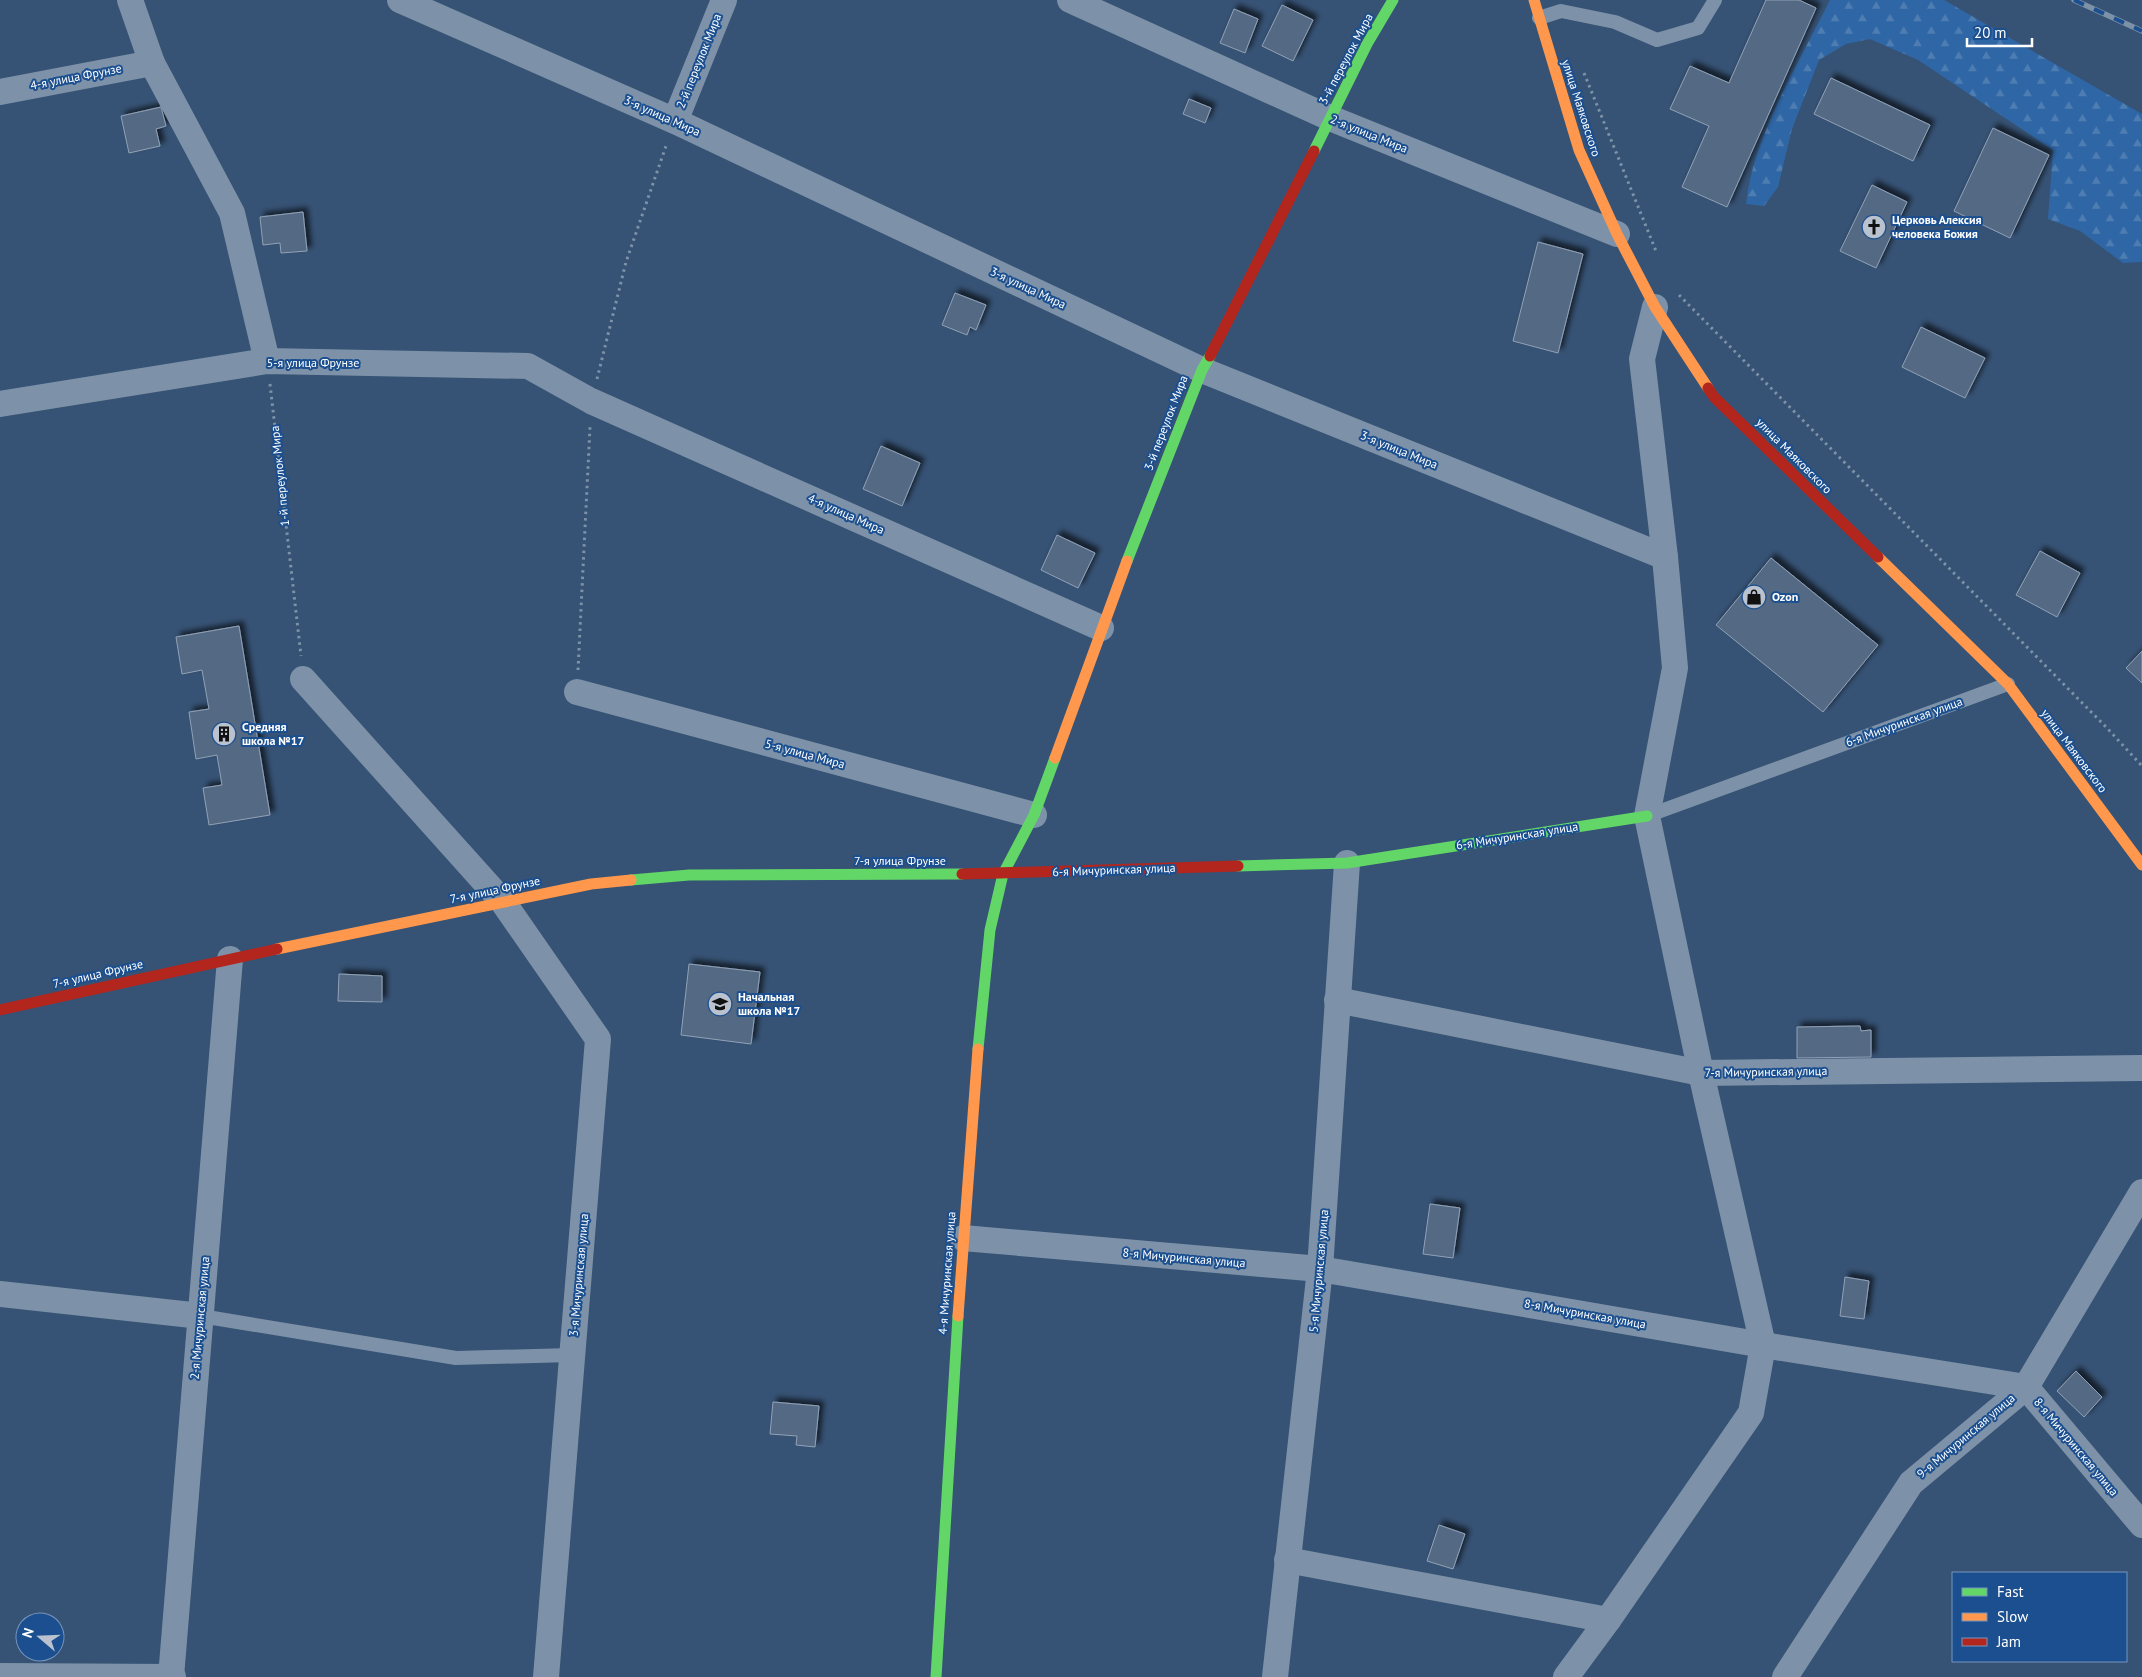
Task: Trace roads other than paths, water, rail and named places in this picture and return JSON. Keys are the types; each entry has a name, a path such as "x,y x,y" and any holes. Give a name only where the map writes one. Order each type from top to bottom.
{"street":[{"path":"130,0 152,62 232,213 267,361"},
{"name":"3-я улица Мира","path":"400,0 675,121 1202,370 1665,557"},
{"name":"2-й переулок Мира","path":"675,121 724,0"},
{"name":"2-я улица Мира","path":"1070,0 1330,118 1617,234"},
{"name":"3-й переулок Мира","path":"1004,874 1034,815 1101,628 1202,370 1272,236 1367,44 1393,0"},
{"name":"улица Маяковского","path":"1534,0 1579,150 1617,234 1654,307 1714,397 2008,684 2142,865"},
{"name":"4-я улица Фрунзе","path":"0,92 152,62"},
{"path":"1566,1677 1608,1620 1751,1413 1763,1345 1701,1074 1647,816 1675,668 1665,557 1642,359 1654,307"},
{"name":"5-я улица Фрунзе","path":"0,404 267,361 528,366 591,401"},
{"name":"4-я улица Мира","path":"591,401 1101,628"},
{"path":"303,679 503,902"},
{"name":"5-я улица Мира","path":"577,692 1034,815"},
{"name":"6-я Мичуринская улица","path":"1004,874 1347,863 1647,816"},
{"name":"5-я Мичуринская улица","path":"1275,1677 1286,1560 1320,1270 1347,863"},
{"name":"7-я улица Фрунзе","path":"0,1010 230,959 591,884 689,875 1004,874"},
{"name":"4-я Мичуринская улица","path":"936,1677 962,1238 976,1066 990,930 1004,874"},
{"name":"3-я Мичуринская улица","path":"503,902 598,1039 546,1677"},
{"name":"2-я Мичуринская улица","path":"172,1677 230,959"},
{"name":"7-я Мичуринская улица","path":"1337,1000 1701,1074 2142,1068"},
{"name":"9-я Мичуринская улица","path":"1785,1677 1911,1483 2026,1387 2142,1192"},
{"name":"8-я Мичуринская улица","path":"962,1238 1320,1270 1763,1345 2026,1387 2142,1525"},
{"path":"0,1294 201,1316"},
{"path":"1286,1560 1608,1620"},
{"path":"0,1676 172,1677"}],"lane":[{"path":"1539,18 1561,11 1616,22 1657,40 1698,28 1716,0"},
{"name":"6-я Мичуринская улица","path":"1647,816 2008,684"},
{"path":"201,1316 456,1358 572,1355"}],"railway":[{"path":"2074,0 2142,31"}],"place":[{"name":"Церковь Алексия человека Божия","path":"1874,227"},
{"name":"Ozon","path":"1754,597"},
{"name":"Средняя школа №17","path":"224,734"},
{"name":"Начальная школа №17","path":"720,1004"}]}
